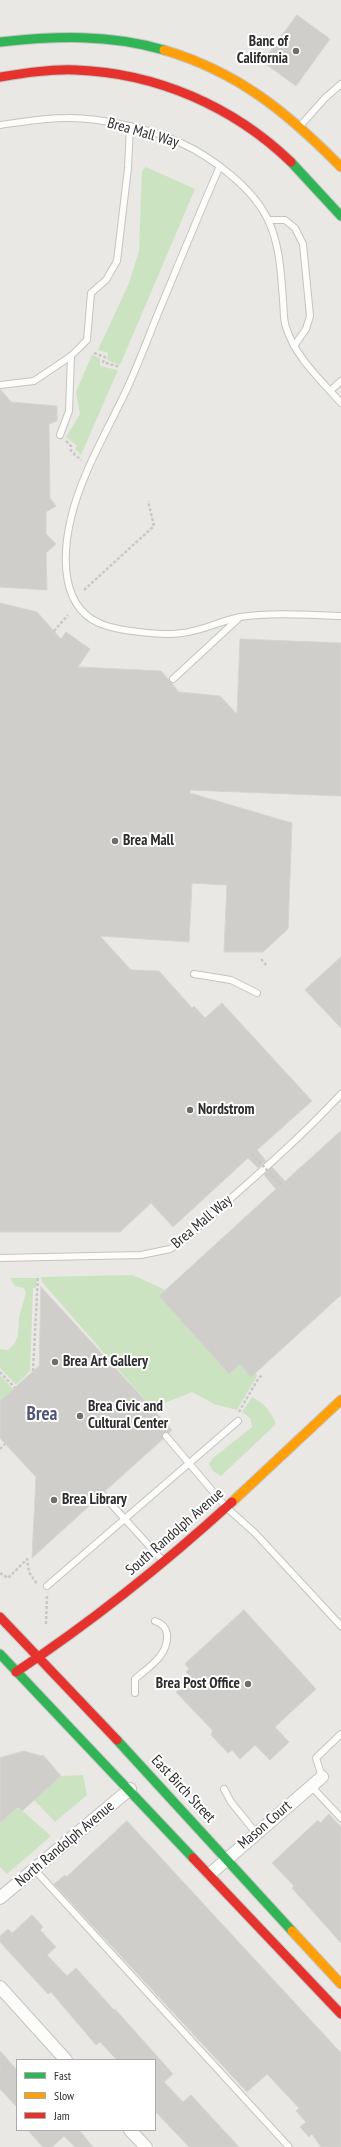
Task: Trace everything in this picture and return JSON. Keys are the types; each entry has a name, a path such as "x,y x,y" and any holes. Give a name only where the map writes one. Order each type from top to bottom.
{"street":[{"path":"0,42 28,37 109,37 148,44 193,59 233,76 276,105 301,125 341,167"},
{"path":"0,77 53,69 111,73 162,83 208,102 248,126 278,149 341,216"},
{"name":"South Randolph Avenue","path":"16,1672 38,1658 164,1563 341,1400"},
{"name":"East Birch Street","path":"0,1617 227,1858 341,1984"},
{"path":"0,1654 130,1789 341,2014"},
{"name":"Mason Court","path":"210,1874 322,1778"},
{"name":"North Randolph Avenue","path":"0,1898 130,1789"},
{"path":"0,1987 65,2059"},
{"path":"131,2131 146,2147"}],"lane":[{"path":"301,125 341,84"},
{"name":"Brea Mall Way","path":"0,126 66,118 97,120 130,126 181,143 220,166 237,180 256,202 268,220 280,260 286,327 299,355 341,403"},
{"path":"0,385 34,381 71,356 87,340 91,293 106,280 117,261 128,168 130,126"},
{"path":"220,166 126,391 102,437 70,518 66,576 70,595 82,612 91,620 117,629 181,634 240,617 293,614 341,616"},
{"path":"268,220 285,220 295,228 303,244 310,316 306,329 294,346"},
{"path":"60,435 69,411 71,356"},
{"path":"330,391 341,381"},
{"path":"173,679 240,617"},
{"path":"194,974 231,980 257,993"},
{"name":"Brea Mall Way","path":"0,1258 141,1255 170,1249 184,1240 252,1179 320,1117 341,1094"},
{"path":"47,1586 238,1421"},
{"path":"166,1436 226,1507 255,1533 341,1626"},
{"path":"102,1494 164,1563"},
{"path":"135,1693 135,1679 164,1651 167,1640 166,1631 161,1623 155,1621"},
{"path":"322,1778 316,1758 341,1734"},
{"path":"311,1786 341,1818"},
{"path":"224,1789 231,1802 256,1833"},
{"path":"34,1869 289,2147"}],"path":[{"path":"94,353 105,357 103,362 120,367"},
{"path":"60,435 70,446 71,451 81,460"},
{"path":"84,590 154,526 148,501"},
{"path":"54,631 68,615"},
{"path":"261,959 267,966"},
{"path":"252,1154 281,1185"},
{"path":"33,1371 38,1276"},
{"path":"0,1372 15,1388"},
{"path":"238,1421 237,1416 258,1379 262,1375"},
{"path":"0,1449 5,1444"},
{"path":"0,1573 8,1578 27,1559 29,1572 38,1585 47,1586 46,1624"}],"green space":[{"path":"146,167 195,189 120,365 107,360 108,353 98,350 129,283 139,251 142,171"},
{"path":"92,355 100,358 100,366 118,370 81,455 75,449 77,446 66,437 80,414 76,392"},
{"path":"133,1275 165,1290 159,1296 229,1374 240,1364 251,1376 255,1373 257,1376 237,1410 214,1404 192,1392 152,1408 42,1282 41,1277"},
{"path":"11,1278 37,1278 36,1288 33,1288 30,1371 16,1385 0,1368 0,1349 8,1350 15,1343 18,1335 19,1317 26,1293 24,1288 15,1286"},
{"path":"0,1375 13,1389 0,1401"},
{"path":"252,1397 267,1408 276,1424 221,1476 213,1471 209,1464 213,1458 252,1427 250,1418 242,1412"},
{"path":"83,1775 87,1795 55,1822 34,1800 61,1776"},
{"path":"18,1807 51,1836 7,1874 0,1867 0,1823"}],"building":[{"name":"Banc of California","path":"297,15 330,39 296,86 263,62"},
{"path":"0,389 11,402 57,406 57,421 49,424 50,498 56,506 46,512 46,534 56,544 46,553 47,590 0,587"},
{"name":"Brea Mall","path":"0,603 37,612 61,639 66,632 90,649 78,667 161,671 179,692 220,696 237,714 240,639 341,643 341,796 190,790 190,793 292,823 288,929 263,952 224,952 227,885 192,883 189,942 100,936 131,970 159,971 192,1008 194,1006 205,1018 222,1003 312,1101 257,1150 266,1161 258,1168 248,1158 173,1227 151,1203 120,1232 0,1232"},
{"path":"341,957 341,1028 305,990"},
{"path":"341,1131 341,1295 251,1377 240,1364 229,1374 159,1296 276,1189 264,1175 272,1167 285,1181"},
{"name":"Brea Civic and Cultural Center","path":"41,1287 172,1430 169,1433 163,1433 163,1439 105,1491 99,1491 99,1497 32,1558 36,1477 0,1438 0,1401 39,1366"},
{"name":"Brea Post Office","path":"244,1610 316,1689 275,1727 289,1742 270,1760 255,1745 240,1759 232,1750 228,1753 211,1735 213,1731 176,1692 192,1678 186,1672 189,1669 185,1664"},
{"path":"24,1751 41,1756 43,1755 61,1776 22,1811 18,1807 0,1823 0,1758"},
{"path":"329,1814 341,1827 341,1943 292,1888 294,1886 272,1863 318,1820 320,1823"},
{"path":"127,1821 341,2053 341,2147 321,2147 312,2134 309,2137 300,2127 306,2122 296,2111 299,2108 267,2074 247,2092 54,1884 65,1875 66,1877"},
{"path":"32,1915 43,1927 40,1930 56,1947 47,1955 67,1976 76,1968 173,2074 164,2082 183,2102 191,2095 239,2147 189,2147 156,2112 156,2059 116,2059 100,2042 96,2045 51,1992 48,1994 0,1942 0,1936 8,1929 12,1933"},
{"path":"0,2051 16,2069 16,2106 0,2089"},
{"path":"29,2131 80,2131 93,2147 75,2147 64,2136 52,2147 43,2147"}],"traffic: fast":[{"path":"0,42 42,38 103,39 123,41 164,50"},
{"path":"291,162 341,216"},
{"path":"0,1654 193,1858"},
{"path":"117,1740 292,1931"}],"traffic: slow":[{"path":"164,50 191,59 215,70 260,96 301,129 341,167"},
{"path":"232,1502 341,1400"},
{"path":"292,1931 341,1984"}],"traffic: jam":[{"path":"0,77 47,71 76,70 135,78 164,86 192,96 219,109 244,124 291,162"},
{"path":"16,1672 73,1633 154,1570 232,1502"},
{"path":"0,1617 117,1740"},
{"path":"193,1858 341,2014"}],"place":[{"name":"Banc of California","path":"296,51"},
{"name":"Brea Mall","path":"115,841"},
{"name":"Nordstrom","path":"190,1110"},
{"name":"Brea Art Gallery","path":"55,1362"},
{"name":"Brea Civic and Cultural Center","path":"80,1416"},
{"name":"Brea Library","path":"54,1500"},
{"name":"Brea Post Office","path":"248,1684"}],"district":[{"name":"Brea","path":"42,1415"}]}
